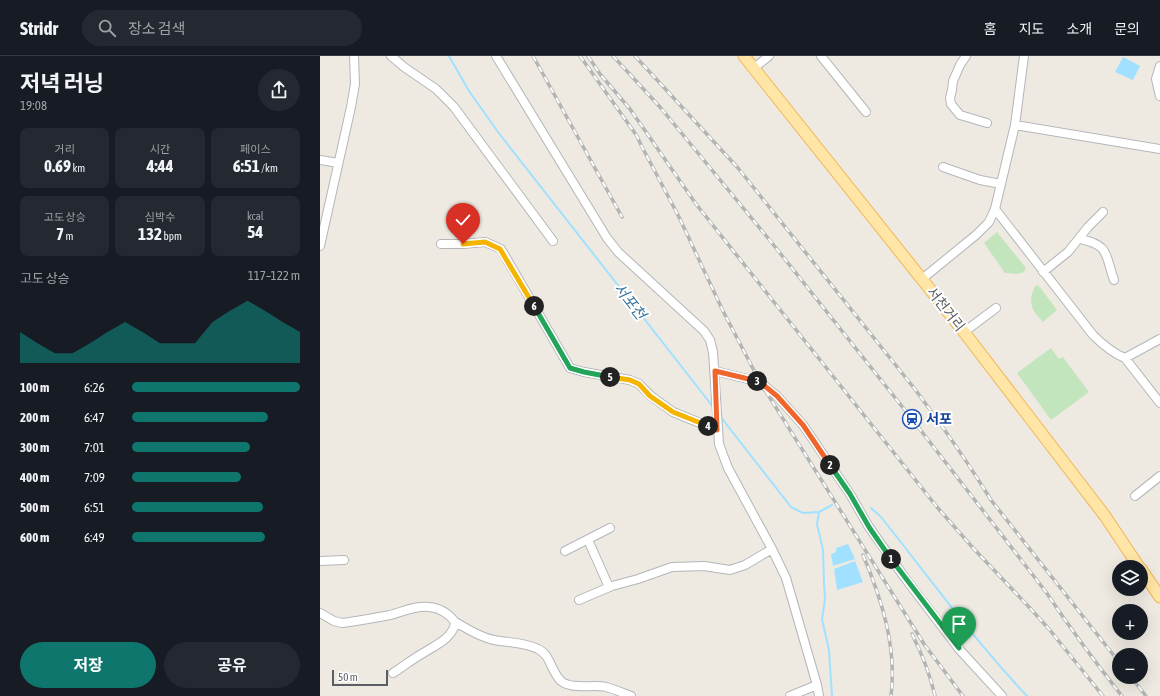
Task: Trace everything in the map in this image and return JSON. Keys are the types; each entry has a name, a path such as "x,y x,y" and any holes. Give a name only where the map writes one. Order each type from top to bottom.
{"main road":[{"name":"서천거리","path":"744,56 964,332 1105,516 1135,560"},
{"name":"서천거리","path":"1148,580 1160,597"}],"street":[{"path":"320,246 351,107 355,84 354,56"},
{"path":"391,56 436,89 454,107 553,241"},
{"path":"496,56 610,243 627,262 704,331 710,340 714,352 718,444 728,468 786,578 819,696"},
{"path":"754,68 769,56"},
{"path":"821,56 866,112"},
{"path":"966,56 953,81 950,98 951,104 960,115 987,124"},
{"path":"922,279 976,235 989,222 995,209 1014,125 1024,56"},
{"path":"1160,66 1156,79 1160,96"},
{"path":"1014,125 1160,149"},
{"path":"320,160 338,163"},
{"path":"943,167 980,180 1001,184"},
{"path":"995,209 1093,335 1105,347 1117,355 1125,358 1160,402"},
{"path":"1043,272 1068,252 1103,212"},
{"path":"1080,239 1092,241 1100,246 1106,253 1114,280"},
{"path":"441,244 485,242 500,249 570,368 630,380 639,384 650,396 673,412 717,426"},
{"path":"964,332 996,308"},
{"path":"1125,358 1160,339"},
{"path":"715,371 760,382 777,396 803,425 850,494 869,527 905,578 959,648 1002,696"},
{"path":"1135,496 1160,476"},
{"path":"566,551 610,528"},
{"path":"588,540 609,587"},
{"path":"579,600 609,587 672,567 704,566 730,570 745,565 772,549"},
{"path":"320,561 344,560"},
{"path":"320,613 334,621 342,623 429,607 443,611 450,615 455,622 477,635 494,640 511,641 528,645 540,650 548,659 561,681 568,684 586,687 605,687 632,696"},
{"path":"393,673 438,644 451,633 455,626 455,622"},
{"path":"790,696 817,685"}],"green space":[{"path":"997,232 1026,268 1024,272 1017,274 1005,273 984,243"},
{"path":"1036,285 1039,286 1057,310 1043,322 1032,308 1032,294"},
{"path":"1051,348 1059,359 1063,357 1089,392 1051,420 1017,373"}],"water":[{"path":"1123,57 1140,66 1133,80 1115,72"},
{"path":"848,544 855,559 833,566 831,554 836,552 836,548"},
{"path":"855,561 863,582 837,590 834,569"}],"waterway":[{"name":"서포천","path":"449,56 469,91 498,132 714,408"},
{"name":"서포천","path":"720,416 791,507 803,513 819,512 832,505"},
{"name":"서포천","path":"871,508 881,517 952,608 1007,675 1027,696"},
{"path":"819,512 817,524 823,550 825,599 822,619 829,650 832,696"}],"railway":[{"path":"533,56 622,217"},
{"path":"580,56 637,136 679,217 723,311 760,382 924,644 963,696"},
{"path":"588,56 600,74 630,109 696,204 937,507 1049,629 1103,696"},
{"path":"613,56 660,107 772,243 912,419 1046,592 1064,619 1122,696"},
{"path":"635,56 738,168 914,388 954,443 991,500 1112,653"},
{"path":"863,555 882,606 890,642 892,660 891,696"},
{"path":"912,634 931,680 935,696"},
{"path":"1137,684 1146,696"}],"place":[{"name":"서포","path":"912,419"}],"route":[{"path":"463,244 485,242 500,249 570,368 630,380 639,384 650,396 673,412 717,430 715,371 760,382 777,396 803,425 850,494 869,527 905,578 959,648"}]}
